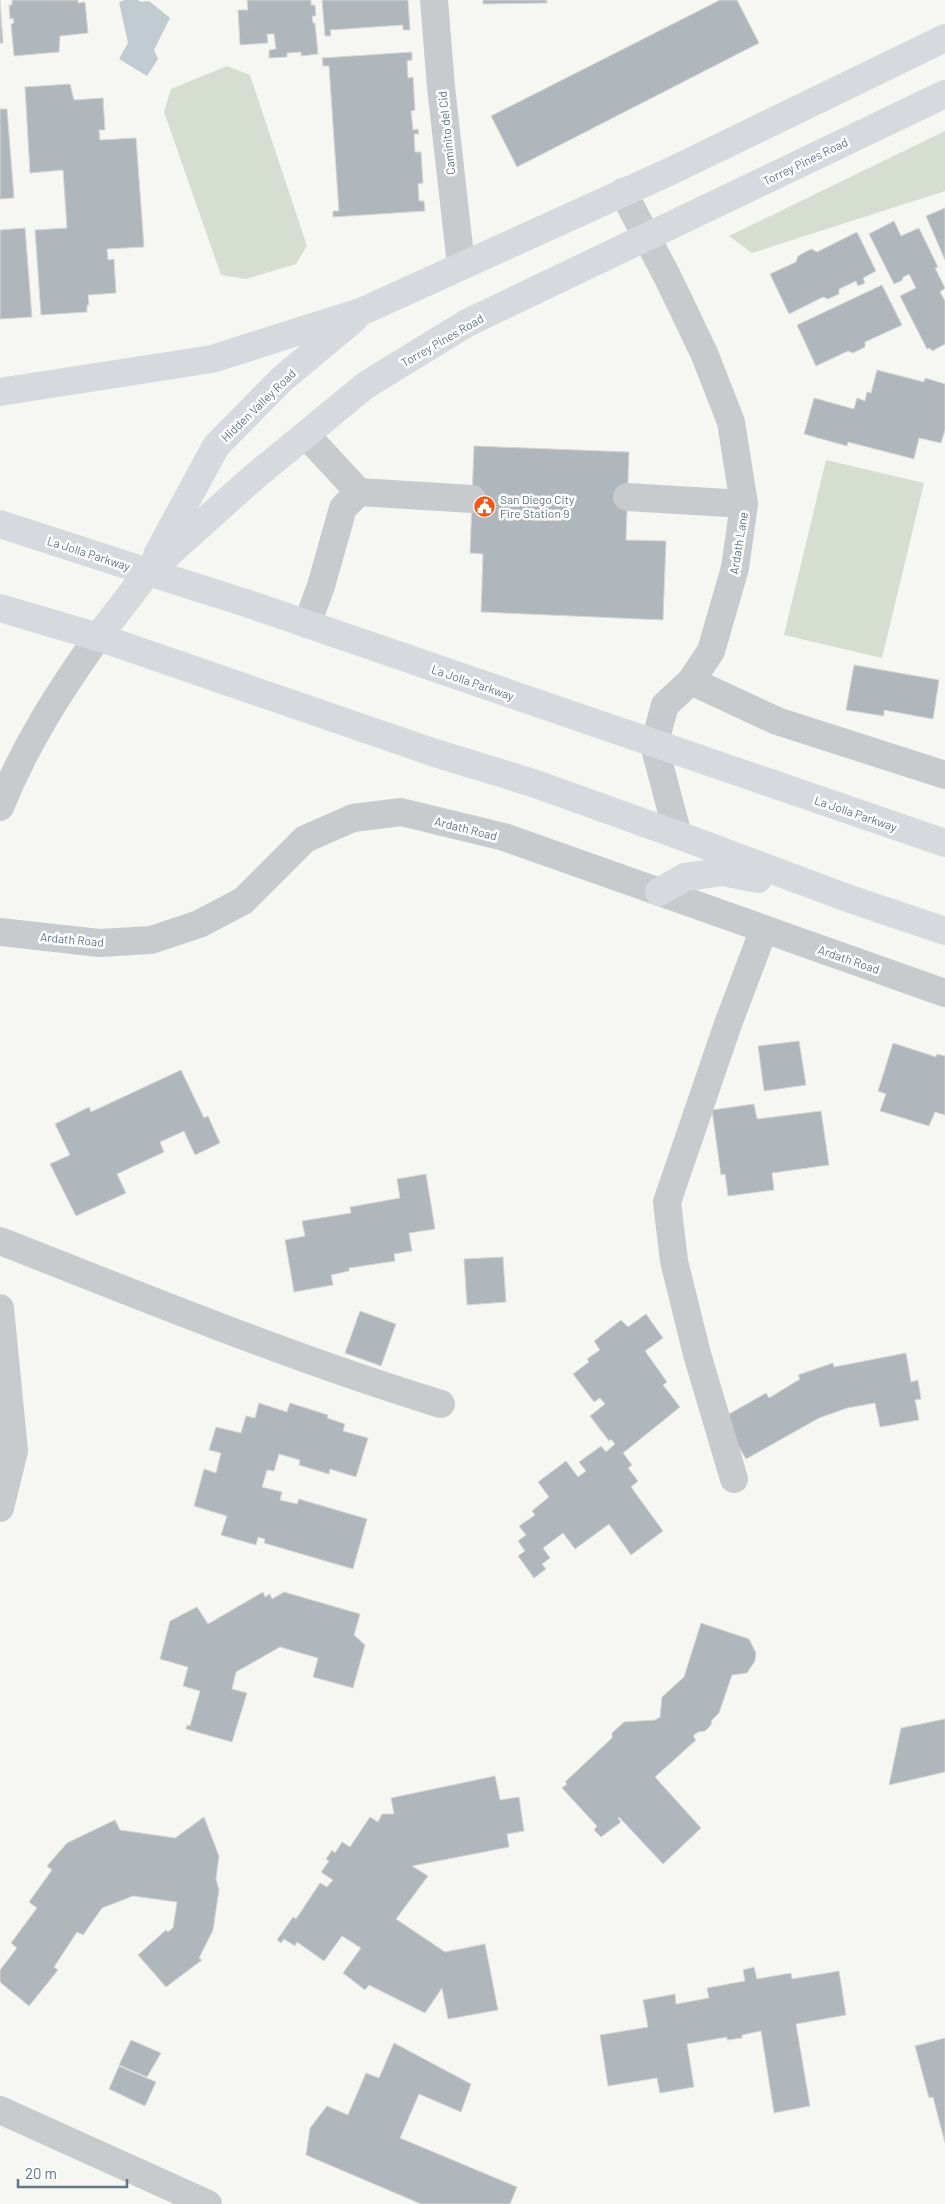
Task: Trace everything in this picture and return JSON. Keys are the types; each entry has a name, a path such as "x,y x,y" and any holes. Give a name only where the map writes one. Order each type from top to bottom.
{"main road":[{"path":"0,392 212,359 363,311 680,167 945,38"},
{"name":"Torrey Pines Road","path":"98,637 148,572 254,477 366,385 467,323 945,94"},
{"name":"Hidden Valley Road","path":"148,572 216,446 282,380 363,311"},
{"name":"La Jolla Parkway","path":"0,524 307,624 654,745 945,843"},
{"path":"0,608 98,637 426,750 533,783 678,834 850,899 945,931"},
{"path":"659,892 685,878 723,872 850,899"}],"street":[{"name":"Caminito del Cid","path":"434,0 441,87 462,265"},
{"name":"Ardath Lane","path":"623,192 704,353 731,422 744,504 735,568 712,651 691,681 665,705 654,745"},
{"path":"306,435 359,492 472,499"},
{"path":"307,624 321,586 343,508 359,492"},
{"path":"627,497 744,504"},
{"path":"0,806 16,767 57,695 98,637"},
{"path":"691,681 777,721 945,776"},
{"path":"654,745 678,834"},
{"name":"Ardath Road","path":"0,932 99,943 151,940 199,924 243,901 305,839 353,818 400,812 504,837 945,993"},
{"path":"734,1479 697,1354 674,1261 667,1202 728,1024 764,929"},
{"path":"0,1241 259,1341 374,1383 441,1404"},
{"path":"0,1308 14,1451 0,1508"},
{"path":"0,2110 208,2204"}],"shaded area":[{"path":"125,0 149,1 170,18 154,50 158,59 147,76 119,59 128,43 119,2"},
{"path":"227,66 250,75 307,246 296,264 246,279 221,275 164,112 171,89"},
{"path":"945,131 945,191 752,253 729,236"},
{"path":"826,460 924,483 882,658 784,635"}],"building":[{"path":"0,0 3,43 0,43"},
{"path":"12,0 78,0 78,3 85,2 88,33 60,36 59,52 14,56 11,24 14,23 13,18 10,19 9,5 12,5"},
{"path":"247,0 311,0 311,5 315,5 316,16 312,16 313,23 315,23 318,54 301,56 301,52 287,53 287,57 269,58 269,50 276,49 274,34 267,34 268,43 240,45 238,10 248,10"},
{"path":"322,0 408,0 410,30 403,30 403,25 330,30 331,36 325,36"},
{"path":"483,0 547,0 547,3 483,4"},
{"path":"720,0 737,0 759,43 517,167 491,116"},
{"path":"412,52 412,60 407,61 408,78 413,77 415,110 411,111 413,130 418,129 419,134 414,134 415,152 421,152 423,183 418,184 419,201 424,201 425,211 333,217 333,211 339,211 329,66 323,66 322,58"},
{"path":"70,84 74,100 103,98 105,130 99,130 100,140 136,138 144,247 107,249 108,260 114,259 116,293 88,295 89,305 87,305 87,312 41,315 35,230 67,228 63,170 30,173 25,87"},
{"path":"0,109 7,109 14,198 0,199"},
{"path":"945,208 945,260 926,216"},
{"path":"894,221 901,236 919,228 938,267 935,268 945,288 940,292 945,301 945,344 932,351 930,348 927,349 900,296 916,288 909,274 902,278 903,280 894,284 869,234"},
{"path":"25,228 32,317 0,319 0,230"},
{"path":"857,232 876,271 863,278 865,283 858,286 856,281 839,289 839,294 828,299 823,297 789,314 770,274 796,262 798,256 811,249 817,252"},
{"path":"882,285 902,325 865,342 865,347 853,353 848,351 816,366 797,325"},
{"path":"877,370 924,382 925,378 945,384 945,430 941,443 919,438 914,459 848,442 847,446 804,434 814,398 854,409 857,398 865,401 867,392 871,393"},
{"path":"474,446 629,452 626,540 666,541 663,620 481,612 483,554 470,553"},
{"path":"854,665 939,680 933,719 884,710 884,716 846,710"},
{"path":"799,1041 806,1085 764,1091 758,1046"},
{"path":"893,1043 936,1057 937,1054 945,1056 945,1115 935,1112 929,1126 880,1111 886,1094 878,1091"},
{"path":"181,1070 204,1118 208,1116 220,1143 195,1155 184,1131 160,1142 164,1152 117,1174 126,1193 76,1216 50,1164 70,1155 55,1124 89,1107 91,1112"},
{"path":"754,1104 757,1119 821,1111 829,1165 772,1173 774,1190 728,1196 725,1174 721,1175 712,1110"},
{"path":"426,1174 435,1229 409,1233 412,1251 394,1254 395,1261 349,1268 349,1271 331,1275 333,1285 294,1292 285,1240 305,1236 302,1221 351,1213 350,1207 400,1198 397,1179"},
{"path":"503,1257 506,1302 467,1305 464,1259"},
{"path":"360,1311 396,1324 381,1366 345,1353"},
{"path":"646,1314 663,1338 645,1351 667,1382 663,1385 680,1407 623,1453 632,1465 628,1468 638,1481 631,1487 663,1531 631,1555 609,1524 575,1549 563,1533 543,1548 550,1558 542,1564 546,1569 534,1578 518,1556 525,1551 518,1541 526,1535 519,1526 535,1515 532,1511 549,1497 538,1482 566,1461 578,1477 586,1471 579,1462 601,1446 606,1452 615,1444 611,1439 609,1441 590,1416 605,1404 600,1398 594,1402 573,1374 589,1362 587,1359 600,1350 594,1341 621,1320 628,1327"},
{"path":"906,1353 911,1382 918,1380 921,1399 915,1400 919,1420 880,1427 875,1403 847,1408 819,1418 746,1459 722,1418 766,1393 769,1398 800,1379 798,1375 833,1363 834,1367"},
{"path":"259,1403 287,1412 290,1403 328,1415 327,1418 345,1424 343,1431 368,1438 356,1477 330,1469 329,1474 299,1465 300,1460 279,1454 274,1471 267,1470 262,1487 282,1492 280,1500 297,1504 299,1499 367,1519 353,1569 264,1543 265,1539 258,1537 256,1545 221,1535 227,1516 194,1506 204,1469 216,1473 221,1453 209,1450 216,1427 241,1433 246,1416 255,1418"},
{"path":"263,1592 265,1597 270,1594 272,1599 284,1592 360,1614 354,1635 365,1645 353,1688 313,1677 318,1658 280,1647 236,1672 232,1689 247,1693 232,1742 186,1729 187,1725 190,1726 200,1691 183,1686 188,1667 160,1659 170,1621 197,1607 208,1624"},
{"path":"701,1623 749,1639 756,1653 755,1661 747,1673 732,1675 719,1713 712,1720 711,1725 705,1731 698,1732 693,1736 696,1740 655,1777 701,1828 663,1864 619,1817 621,1822 601,1837 594,1830 597,1826 562,1788 567,1784 565,1782 612,1738 612,1733 624,1722 655,1720 660,1717 662,1697 684,1677"},
{"path":"945,1719 945,1772 889,1785 901,1728"},
{"path":"495,1776 500,1800 519,1797 524,1831 507,1834 509,1847 412,1866 428,1876 396,1919 445,1952 485,1944 498,2010 448,2019 442,1988 425,2013 369,1985 365,1990 343,1973 361,1948 342,1936 324,1961 297,1942 295,1946 284,1939 281,1943 277,1940 293,1917 296,1919 320,1883 327,1887 333,1880 321,1872 329,1861 326,1859 332,1850 335,1853 342,1842 350,1847 370,1817 378,1822 382,1814 394,1814 391,1798"},
{"path":"204,1817 219,1856 216,1879 219,1890 213,1930 199,1958 202,1960 166,1987 138,1955 166,1930 168,1932 173,1928 177,1902 133,1896 102,1908 83,1935 77,1932 54,1967 58,1970 29,2006 0,1982 0,1970 17,1948 11,1943 37,1908 29,1902 52,1870 47,1866 67,1843 115,1820 120,1830 175,1838"},
{"path":"754,1967 757,1979 791,1973 792,1979 839,1971 846,2015 796,2024 810,2106 774,2113 761,2031 742,2035 742,2038 727,2040 727,2037 687,2044 694,2087 660,2093 657,2078 608,2086 600,2035 648,2027 643,2000 675,1994 676,2004 709,1998 707,1988 745,1981 743,1970"},
{"path":"945,2038 945,2143 933,2097 929,2098 915,2046"},
{"path":"131,2040 161,2053 147,2077 119,2065"},
{"path":"394,2043 471,2084 461,2112 419,2094 400,2138 517,2187 510,2204 421,2204 306,2155 310,2128 327,2106 348,2115 366,2073 379,2078"},
{"path":"119,2066 156,2082 145,2106 109,2089"}],"place":[{"name":"San Diego City Fire Station 9","path":"484,506"}]}
